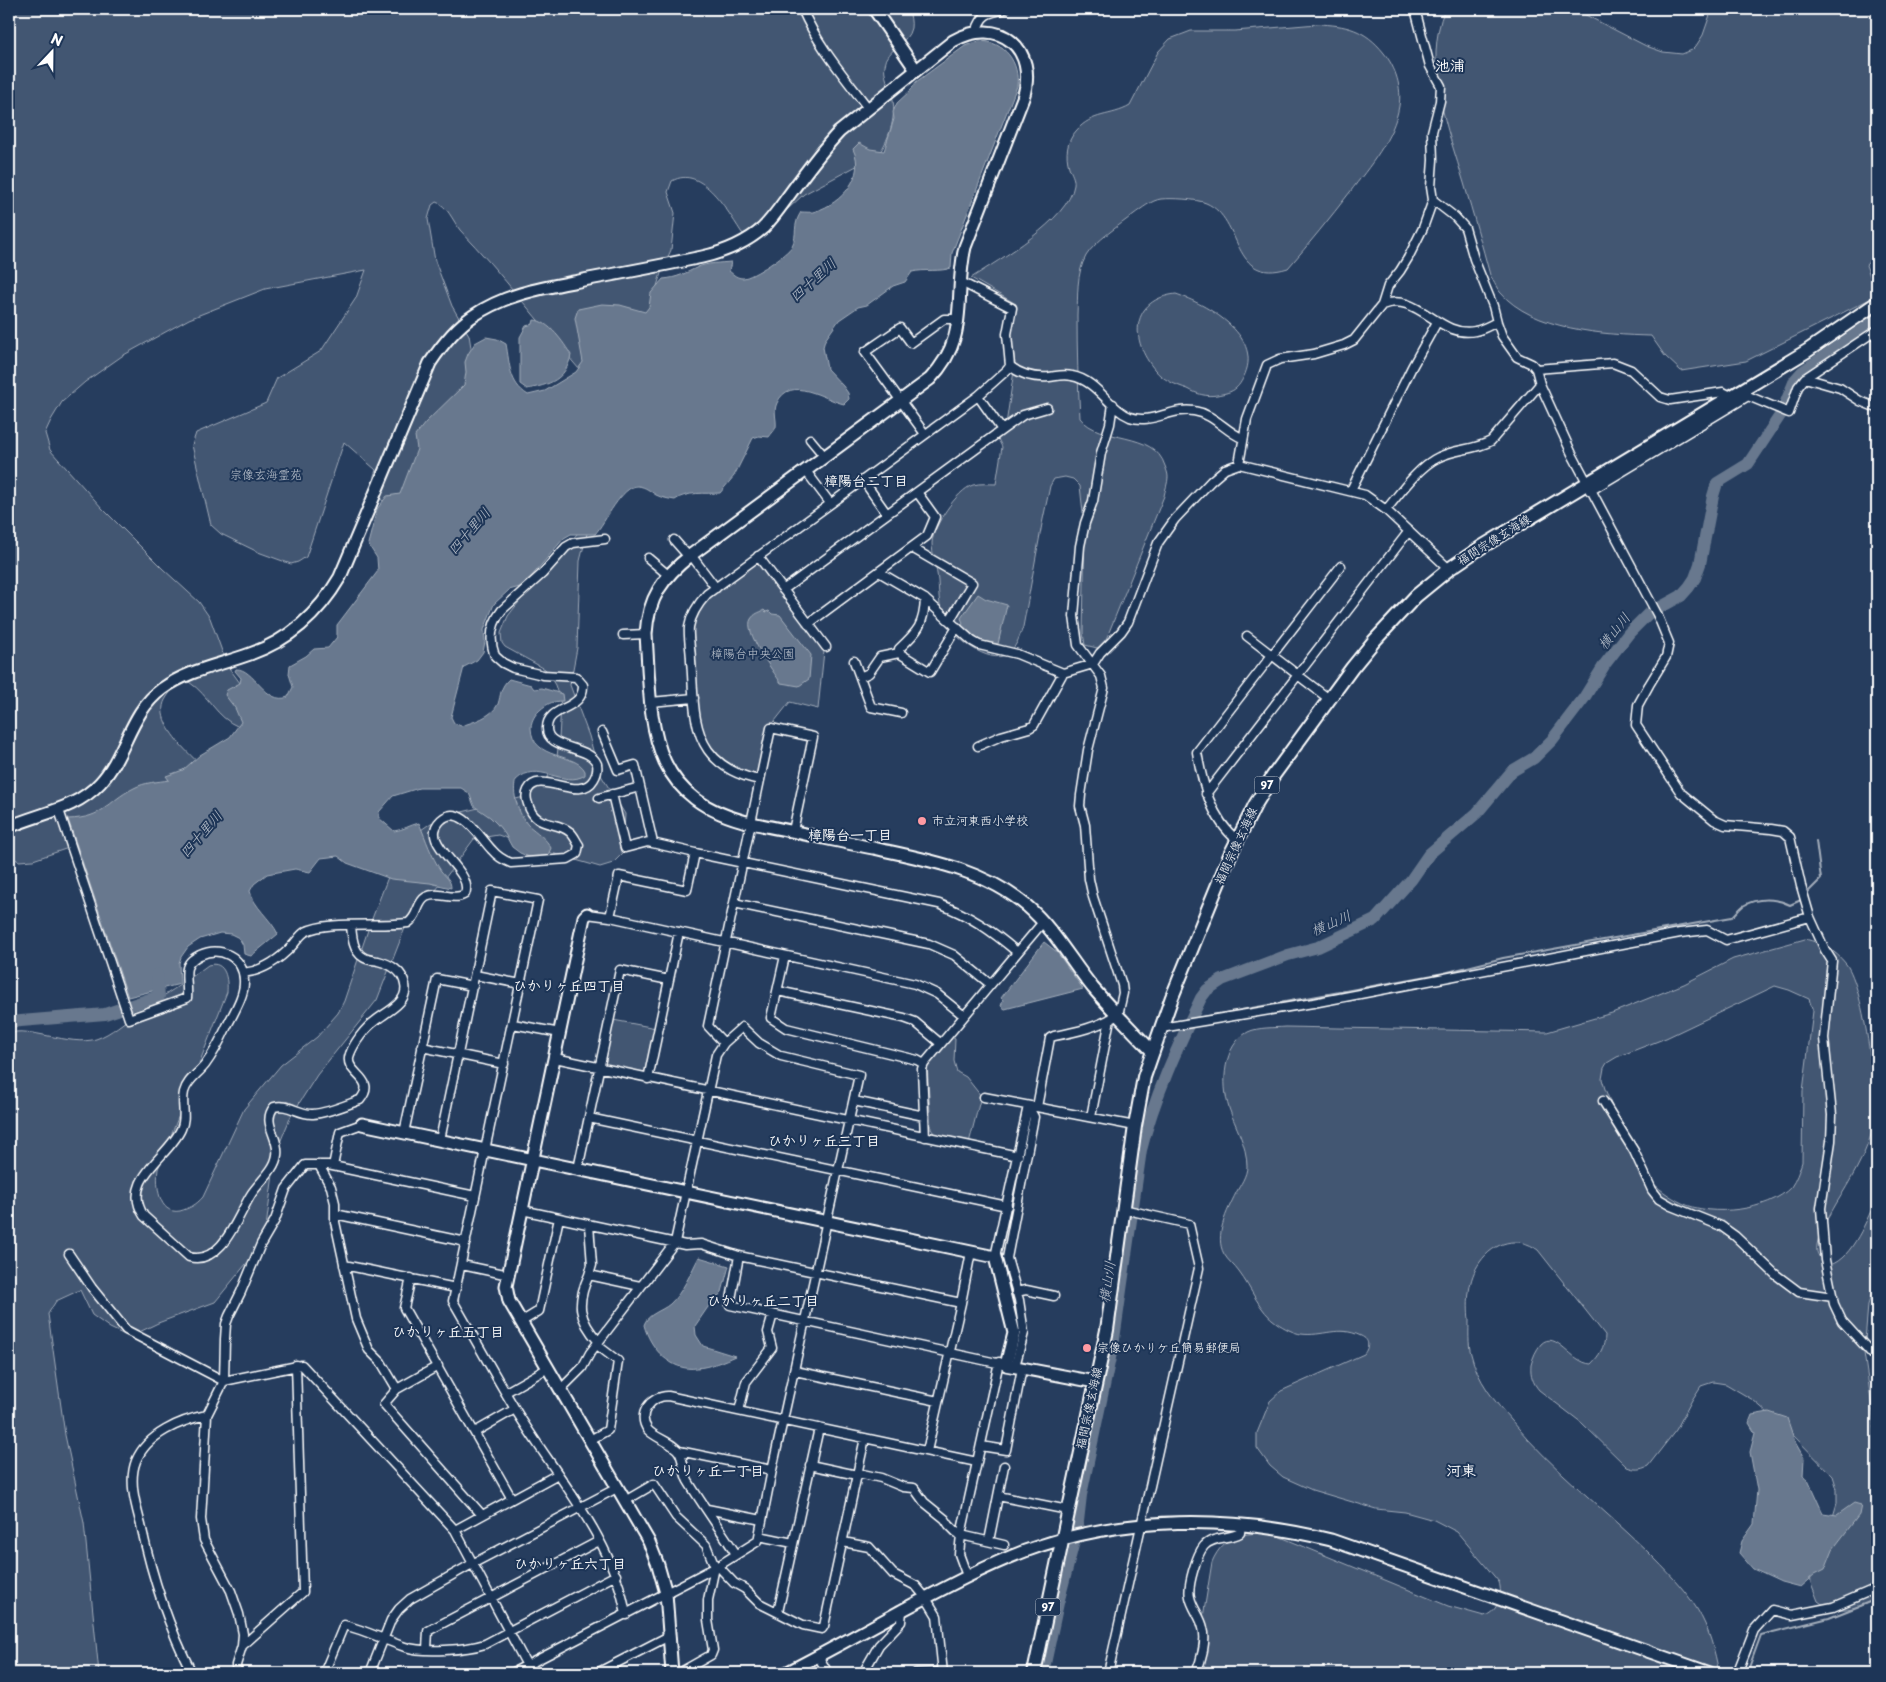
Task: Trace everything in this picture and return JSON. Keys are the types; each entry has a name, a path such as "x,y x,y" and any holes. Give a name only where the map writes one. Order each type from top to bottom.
{"main road":[{"name":"福間宗像玄海線","path":"1034,1673 1107,1330 1123,1208 1144,1077 1184,966 1237,840 1255,805 1273,776 1358,661 1416,596 1449,568 1480,548 1588,487 1731,396 1746,392 1877,303"}],"street":[{"path":"802,9 823,48 868,108"},
{"path":"874,9 916,70"},
{"path":"976,32 979,21 985,14 1005,9"},
{"path":"1239,464 1242,438 1247,419 1267,366 1280,359 1314,354 1354,340 1382,305 1388,286 1400,271 1412,250 1433,200 1430,187 1434,151 1432,132 1440,101 1441,86 1430,66 1416,9"},
{"path":"9,827 59,810 84,797 108,775 121,754 140,713 160,690 181,676 252,654 278,642 299,628 322,604 340,577 430,363 449,337 460,326 490,306 525,292 708,256 741,243 763,227 824,147 868,108 953,41 976,32 998,34 1012,42 1025,61 1027,79 1023,98 965,247 955,340 944,363 930,380 690,556 668,575 660,586 646,621 654,730 658,747 673,776 685,790 708,808 721,814 938,862 968,871 990,881 1011,894 1027,906 1055,935 1114,1017 1153,1052"},
{"path":"1433,200 1455,217 1465,228 1477,268 1493,306 1497,322 1512,352 1517,357 1532,364 1536,369 1540,384 1588,487 1657,614 1669,643 1666,657 1638,705 1636,725 1681,793 1714,820 1724,825 1777,830 1790,837 1800,886 1810,917 1832,961 1824,1038 1832,1114 1821,1208 1825,1260 1833,1297 1842,1322 1877,1358"},
{"path":"961,282 1012,308 1007,334 1010,366 1021,374 1038,377 1072,376 1094,386 1128,416 1144,420 1175,410 1195,411 1211,416 1230,433 1242,438"},
{"path":"1382,305 1388,302 1402,302 1450,328 1474,332 1497,322"},
{"path":"924,434 865,352 900,328 911,342 944,319 958,319"},
{"path":"1351,490 1412,367 1437,322"},
{"path":"1588,487 1746,392 1789,413 1798,387 1805,378 1877,330"},
{"path":"1536,369 1613,363 1631,370 1660,397 1670,400 1723,392 1731,396"},
{"path":"760,780 732,772 718,762 707,749 700,735 694,698 689,628 696,608 707,594 978,396 1010,366"},
{"path":"1805,378 1840,388 1860,401 1877,408"},
{"path":"1386,510 1408,483 1431,461 1440,456 1481,447 1491,441 1540,384"},
{"path":"978,396 1002,430"},
{"path":"1091,1117 1114,1017 1123,993 1093,897 1089,879 1085,824 1080,806 1080,795 1088,750 1104,688 1101,676 1078,645 1074,616 1080,546 1085,523 1093,501 1101,453 1110,424 1113,404"},
{"path":"783,590 1023,415 1047,408"},
{"path":"810,439 825,457"},
{"path":"879,572 925,599 972,641 1017,654 1063,673 1093,664 1128,622 1153,552 1175,519 1211,481 1225,469 1239,464 1288,477 1351,490 1365,495 1386,510 1449,568"},
{"path":"806,471 830,503"},
{"path":"862,480 887,514"},
{"path":"808,624 927,536 936,517 917,492"},
{"path":"1206,794 1409,531"},
{"path":"243,973 256,972 268,966 285,953 304,933 342,925 408,923 413,919 420,903 428,896 443,895 452,898 461,897 465,894 466,882 459,870 444,854 437,839 439,822 447,816 456,816 468,822 504,861 511,863 568,859 577,854 579,845 571,833 540,821 530,811 526,794 530,786 538,783 578,788 586,786 594,779 598,768 594,759 585,753 555,742 547,734 550,718 579,699 583,685 576,677 543,675 513,668 503,663 495,656 492,634 497,616 502,610 542,574 566,546 573,543 605,539"},
{"path":"674,540 690,556 716,588"},
{"path":"912,548 972,583 950,620"},
{"path":"758,556 826,647"},
{"path":"648,558 668,575"},
{"path":"1237,840 1228,833 1206,794 1197,752 1341,566"},
{"path":"899,653 899,649 920,627 924,616 925,599"},
{"path":"860,677 869,673 880,657 899,653 930,672 957,627"},
{"path":"623,635 646,634"},
{"path":"1247,636 1329,699"},
{"path":"854,661 871,707 901,713"},
{"path":"978,746 1034,725 1063,673"},
{"path":"651,702 694,698"},
{"path":"724,1043 708,1026 771,728 813,737 793,831"},
{"path":"602,732 618,770 635,765 654,843"},
{"path":"599,798 640,787"},
{"path":"612,794 625,848 648,842 654,843 939,904 979,922 1017,952"},
{"path":"59,810 129,1019 187,998 187,967 194,959 201,955 216,950 230,955 236,959 243,973 243,989 235,1011 206,1064 191,1079 184,1092 184,1121 181,1130 171,1146 148,1170 138,1191 140,1209 149,1222 183,1252 196,1259 212,1253 228,1238 252,1193 275,1164 278,1154 269,1121 271,1110 274,1107 284,1106 305,1113 316,1114 360,1100 363,1096 366,1087 365,1083 350,1066 348,1061 349,1055 369,1026 396,1005 406,991 403,977 394,968 363,957 358,952 354,944 351,926"},
{"path":"610,917 619,876 687,890 696,852"},
{"path":"440,1140 492,891 538,900 453,1301 515,1409 580,1507 599,1541 623,1594 626,1615"},
{"path":"734,903 929,944 954,956 990,984"},
{"path":"672,1673 666,1593 649,1542 521,1322 507,1293 506,1286 584,917 587,914 610,917 915,984 937,994 963,1016"},
{"path":"1161,1028 1313,1003 1680,933 1707,930 1726,940 1810,917"},
{"path":"925,1137 922,1069 924,1064 1043,922"},
{"path":"648,1079 679,932"},
{"path":"785,956 771,1018 786,1028 917,1060 924,1064"},
{"path":"578,1169 620,970 670,980"},
{"path":"475,975 521,984"},
{"path":"404,1133 437,979 472,986"},
{"path":"778,991 904,1018 915,1022 940,1043"},
{"path":"1037,1107 1050,1038 1079,1032 1114,1017"},
{"path":"513,1024 560,1033"},
{"path":"512,1673 529,1670 716,1567 758,1541 859,1075 781,1056 759,1043 742,1027 724,1043 716,1054 675,1242 640,1286 582,1368 561,1390"},
{"path":"422,1047 504,1064"},
{"path":"555,1058 1018,1156"},
{"path":"984,1097 1135,1126"},
{"path":"854,1101 924,1116"},
{"path":"1603,1101 1634,1151 1652,1190 1659,1199 1721,1226 1735,1236 1775,1274 1799,1292 1833,1297"},
{"path":"981,1446 1006,1450 1010,1365 1014,1333 995,1257 1028,1106"},
{"path":"967,1576 959,1554 961,1535 977,1462 1010,1365 1024,1333 1007,1258 1034,1117 1028,1106"},
{"path":"589,1118 1007,1206"},
{"path":"333,1166 340,1132 362,1124 995,1257"},
{"path":"237,1673 236,1665 242,1646 243,1634 240,1614 204,1540 201,1519 207,1415 224,1381 225,1339 228,1316 241,1292 261,1244 275,1220 290,1183 305,1165 319,1165 333,1166 475,1196"},
{"path":"319,1165 331,1187 336,1203 335,1222 356,1319 369,1350 381,1362 397,1389"},
{"path":"1108,1673 1199,1268 1189,1224 1123,1208"},
{"path":"522,1210 685,1245 701,1244 739,1256 961,1303"},
{"path":"335,1214 466,1242"},
{"path":"521,1322 539,1311 559,1218"},
{"path":"589,1225 592,1265 581,1295 582,1318 598,1344 618,1361 608,1430 590,1440"},
{"path":"927,1451 971,1252"},
{"path":"69,1254 92,1288 126,1330 224,1381 302,1365 455,1530 529,1670"},
{"path":"739,1256 730,1305 1095,1382"},
{"path":"344,1265 456,1288"},
{"path":"462,1265 509,1274"},
{"path":"589,1275 640,1286"},
{"path":"410,1278 404,1308 512,1499"},
{"path":"1016,1292 1026,1290 1054,1296"},
{"path":"740,1411 746,1382 772,1348 768,1332 773,1314"},
{"path":"242,1646 302,1592 296,1365"},
{"path":"438,1366 397,1389 384,1404 482,1515"},
{"path":"506,1392 548,1368"},
{"path":"795,1371 938,1401"},
{"path":"772,1470 679,1451 649,1430 644,1414 646,1407 654,1399 668,1396 977,1462"},
{"path":"475,1432 515,1409"},
{"path":"192,1673 164,1609 149,1563 134,1498 133,1478 136,1462 143,1450 152,1441 182,1421 207,1415"},
{"path":"778,1612 818,1428"},
{"path":"625,1501 654,1484 676,1517 706,1545 716,1567 734,1583 745,1589 759,1603 803,1625 822,1628 824,1626 865,1438"},
{"path":"679,1451 687,1479 736,1554"},
{"path":"810,1465 881,1478 903,1487 914,1488 924,1502 945,1519 956,1532 961,1535 1004,1544"},
{"path":"989,1541 1004,1466"},
{"path":"455,1530 558,1474"},
{"path":"370,1673 392,1620 400,1608 410,1599 472,1564 617,1488"},
{"path":"998,1496 1068,1510"},
{"path":"707,1509 762,1520"},
{"path":"786,1673 967,1576 1027,1551 1062,1540 1122,1527 1176,1522 1241,1524 1290,1530 1332,1540 1710,1673"},
{"path":"1196,1673 1203,1649 1204,1629 1189,1596 1193,1571 1205,1544 1240,1533 1241,1524"},
{"path":"759,1536 793,1543"},
{"path":"427,1649 428,1631 599,1541"},
{"path":"843,1542 869,1548 893,1574 916,1586 937,1616 943,1672 916,1673"},
{"path":"679,1673 711,1655 714,1650 708,1620 708,1600 716,1567"},
{"path":"325,1673 344,1625 360,1629 407,1648 471,1648 485,1644 509,1632 616,1575"},
{"path":"1738,1671 1754,1630 1772,1610 1792,1615 1833,1607 1877,1588"},
{"path":"863,1673 879,1645 901,1622 902,1611"},
{"path":"597,1673 669,1636"},
{"path":"818,1656 828,1673"}],"green space":[{"name":"宗像玄海霊苑","path":"9,9 909,9 911,26 906,38 889,54 885,65 894,110 889,133 879,154 804,194 774,222 747,236 742,233 722,203 704,184 694,179 683,177 672,181 668,192 675,213 671,250 657,286 660,313 579,369 460,230 447,210 436,202 432,205 428,219 435,261 452,306 469,335 473,360 508,443 386,503 378,496 374,489 373,480 376,470 344,442 306,557 298,562 291,564 258,552 221,534 211,525 192,445 196,433 266,403 277,378 321,351 356,298 366,270 265,289 189,319 122,356 85,382 62,402 45,433 50,450 102,508 199,602 210,618 227,665 252,705 239,727 224,718 189,682 175,688 165,700 163,711 166,723 172,734 193,758 223,785 92,840 33,860 19,861 9,856"},
{"path":"1445,9 1574,9 1646,46 1663,52 1682,54 1696,46 1703,35 1712,9 1877,9 1877,253 1866,265 1875,290 1874,297 1746,361 1681,371 1665,356 1651,336 1591,332 1570,328 1531,315 1514,305 1500,292 1490,275 1445,119 1440,97 1436,52 1439,30"},
{"path":"1317,24 1346,27 1370,38 1392,65 1397,78 1400,99 1396,118 1386,141 1350,192 1288,268 1269,271 1256,268 1247,260 1227,222 1218,211 1206,203 1184,199 1161,199 1150,203 1090,250 1081,270 1078,293 1077,354 1080,418 1089,426 1100,431 1150,447 1159,455 1165,466 1168,482 1107,637 1102,647 1097,648 1085,645 1083,633 1085,530 1080,486 1073,479 1065,477 1054,479 1050,486 1023,627 1018,640 1011,651 1004,656 986,655 959,638 944,620 932,543 941,518 960,494 973,485 996,484 1002,447 997,437 1005,431 1015,364 1011,335 1016,304 971,278 1032,238 1060,212 1069,198 1074,185 1067,157 1069,143 1073,135 1082,125 1089,121 1130,106 1158,52 1170,39 1191,31 1235,31"},
{"path":"1176,294 1215,313 1239,334 1246,346 1248,360 1245,374 1240,384 1227,393 1213,396 1198,394 1174,384 1158,374 1147,358 1138,334 1143,312 1150,304 1161,297"},
{"path":"591,518 580,561 577,648 570,685 589,736 599,772 625,814 623,853 613,863 600,867 498,835 474,839 405,928 377,1000 317,1075 291,1116 276,1152 264,1242 215,1302 158,1323 129,1337 110,1328 92,1315 80,1290 56,1301 48,1314 65,1435 84,1523 99,1673 9,1673 9,1034 26,1032 74,1040 96,1039 112,1031 208,965 219,965 225,972 227,992 158,1169 158,1190 167,1208 173,1211 180,1211 198,1202 203,1197 244,1109 281,1065 317,1037 338,1013 388,877 408,839 431,823 462,812 524,797 541,786 548,777 557,757 559,739 561,704 555,685 545,669 505,647 502,643 501,633 508,616 529,589"},
{"name":"樟陽台中央公園","path":"756,562 759,562 824,651 818,709 790,702 767,731 758,775 755,776 736,769 722,760 711,748 704,735 697,703 693,638 695,617 702,604 708,597"},
{"path":"1805,939 1823,945 1833,951 1846,964 1853,977 1859,996 1869,1046 1872,1073 1874,1118 1872,1132 1856,1169 1822,1229 1818,1239 1817,1252 1822,1260 1830,1265 1846,1254 1864,1226 1877,1198 1877,1276 1868,1305 1864,1353 1877,1441 1877,1598 1863,1605 1848,1609 1832,1608 1818,1601 1811,1583 1810,1569 1832,1520 1837,1503 1837,1489 1833,1476 1791,1433 1753,1400 1726,1384 1713,1382 1701,1386 1676,1430 1648,1466 1635,1469 1627,1467 1582,1423 1539,1390 1532,1379 1531,1365 1541,1344 1547,1341 1558,1343 1577,1358 1591,1364 1601,1351 1605,1335 1538,1250 1530,1245 1515,1242 1499,1245 1486,1255 1476,1269 1469,1290 1469,1342 1474,1364 1482,1382 1506,1414 1544,1456 1648,1552 1686,1594 1705,1624 1719,1673 1194,1673 1212,1562 1222,1546 1236,1537 1244,1535 1271,1533 1448,1606 1484,1616 1493,1611 1500,1597 1499,1582 1457,1532 1434,1520 1405,1512 1376,1509 1312,1490 1283,1477 1270,1466 1257,1448 1257,1433 1270,1401 1281,1391 1364,1354 1368,1344 1364,1338 1345,1331 1301,1334 1280,1325 1265,1312 1244,1279 1224,1254 1220,1239 1223,1223 1247,1170 1245,1151 1226,1098 1226,1066 1233,1046 1248,1032 1261,1028 1547,1032 1612,1013 1684,984 1733,959","holes":["1775,986 1809,999 1813,1011 1803,1091 1802,1162 1799,1172 1791,1187 1781,1195 1769,1202 1754,1206 1739,1209 1708,1210 1682,1203 1655,1185 1641,1170 1635,1160 1605,1089 1602,1079 1604,1068 1607,1063 1617,1057 1666,1038"]},
{"path":"613,1020 656,1028 647,1073 605,1066"},
{"path":"950,1036 955,1039 954,1061 957,1072 966,1077 981,1096 969,1143 936,1136 931,1129 927,1064"}],"water":[{"path":"979,41 996,45 1009,55 1016,69 1017,86 952,253 951,268 912,272 905,282 893,286 867,305 858,307 839,320 825,340 823,347 827,369 843,386 848,393 849,399 844,404 808,391 790,390 777,403 775,429 769,437 759,436 753,438 734,476 720,493 691,494 675,500 658,496 648,489 638,486 632,487 620,498 595,534 571,534 564,538 531,577 520,587 509,590 494,604 484,630 485,642 483,652 477,660 464,667 451,717 454,723 461,726 487,716 498,704 502,688 509,679 531,685 534,689 542,688 562,694 563,701 549,704 535,715 531,724 533,739 546,751 580,765 585,771 585,775 568,779 542,773 524,774 516,780 514,791 517,803 528,825 549,844 551,848 548,855 536,860 512,847 497,824 474,806 469,793 461,788 419,788 393,796 379,812 379,818 394,831 419,823 434,859 449,881 451,888 430,883 391,879 347,863 338,856 321,858 310,872 295,869 267,874 254,884 250,891 255,902 278,934 251,956 244,954 243,945 239,938 231,934 220,933 200,939 188,947 181,957 179,963 180,984 128,997 68,819 90,816 138,786 169,780 166,776 183,770 200,755 230,737 241,722 235,708 225,695 227,690 240,683 241,678 235,671 236,669 249,674 273,696 280,698 288,697 293,687 289,674 290,665 314,649 328,648 337,637 337,625 378,571 377,558 368,544 377,509 387,496 400,494 417,449 415,436 425,423 464,385 465,362 475,343 486,337 497,339 506,344 511,373 517,385 528,395 545,391 576,372 583,362 575,318 578,309 602,304 620,305 645,312 649,307 651,293 663,279 677,276 702,266 719,263 731,262 729,271 741,278 748,277 761,270 777,260 792,246 798,217 801,212 813,212 826,207 843,195 854,178 856,159 853,149 859,143 870,149 884,151 894,119 893,112 897,103 911,90 916,82 965,46"},
{"path":"534,320 540,321 550,328 571,355 569,363 561,376 542,386 527,389 520,384 520,337 526,326 533,324"},
{"path":"978,594 986,599 1007,605 998,644 979,640 962,625 961,618"},
{"path":"764,610 780,615 811,655 809,679 799,686 781,683 755,641 751,632 751,619"},
{"path":"1044,942 1057,952 1083,989 1005,1009 1001,1006 1003,1000 1001,998"},
{"path":"699,1257 729,1266 722,1292 708,1307 695,1326 696,1335 703,1346 735,1356 707,1366 688,1368 679,1366 663,1357 651,1342 644,1325 648,1318 675,1299"},
{"path":"1769,1412 1787,1418 1795,1442 1804,1458 1803,1476 1808,1480 1823,1513 1837,1515 1854,1503 1861,1505 1859,1515 1833,1549 1825,1569 1815,1574 1800,1587 1781,1582 1753,1569 1739,1553 1742,1541 1754,1524 1757,1490 1750,1452 1755,1433 1749,1423 1752,1415"}],"waterway":[{"name":"横山川","path":"1043,1673 1058,1603 1077,1530 1081,1495 1114,1339 1141,1150 1160,1091 1175,1053 1201,998 1207,990 1222,980 1288,955 1318,947 1375,920 1411,880 1429,854 1477,813 1512,771 1534,758 1552,740 1629,633 1648,614 1681,596 1689,587 1695,578 1700,564 1717,483 1748,464 1781,414 1795,380 1802,372 1877,320"},
{"path":"1807,893 1821,879 1816,841"},
{"path":"1191,1019 1444,973 1503,958 1732,917 1743,906 1754,901 1773,900 1790,905 1803,899"},
{"name":"四十里川","path":"9,1022 105,1014 159,996 157,974"},
{"path":"1747,1673 1761,1635 1829,1618 1877,1599"}],"place":[{"name":"市立河東西小学校","path":"922,821"},
{"name":"宗像ひかりケ丘簡易郵便局","path":"1087,1348"}],"district":[{"name":"池浦","path":"1450,66"},
{"name":"樟陽台二丁目","path":"866,481"},
{"name":"樟陽台一丁目","path":"850,835"},
{"name":"ひかりヶ丘四丁目","path":"569,986"},
{"name":"ひかりヶ丘三丁目","path":"824,1141"},
{"name":"ひかりヶ丘二丁目","path":"763,1301"},
{"name":"ひかりヶ丘五丁目","path":"448,1332"},
{"name":"ひかりヶ丘一丁目","path":"708,1471"},
{"name":"河東","path":"1461,1471"},
{"name":"ひかりヶ丘六丁目","path":"570,1564"}]}
